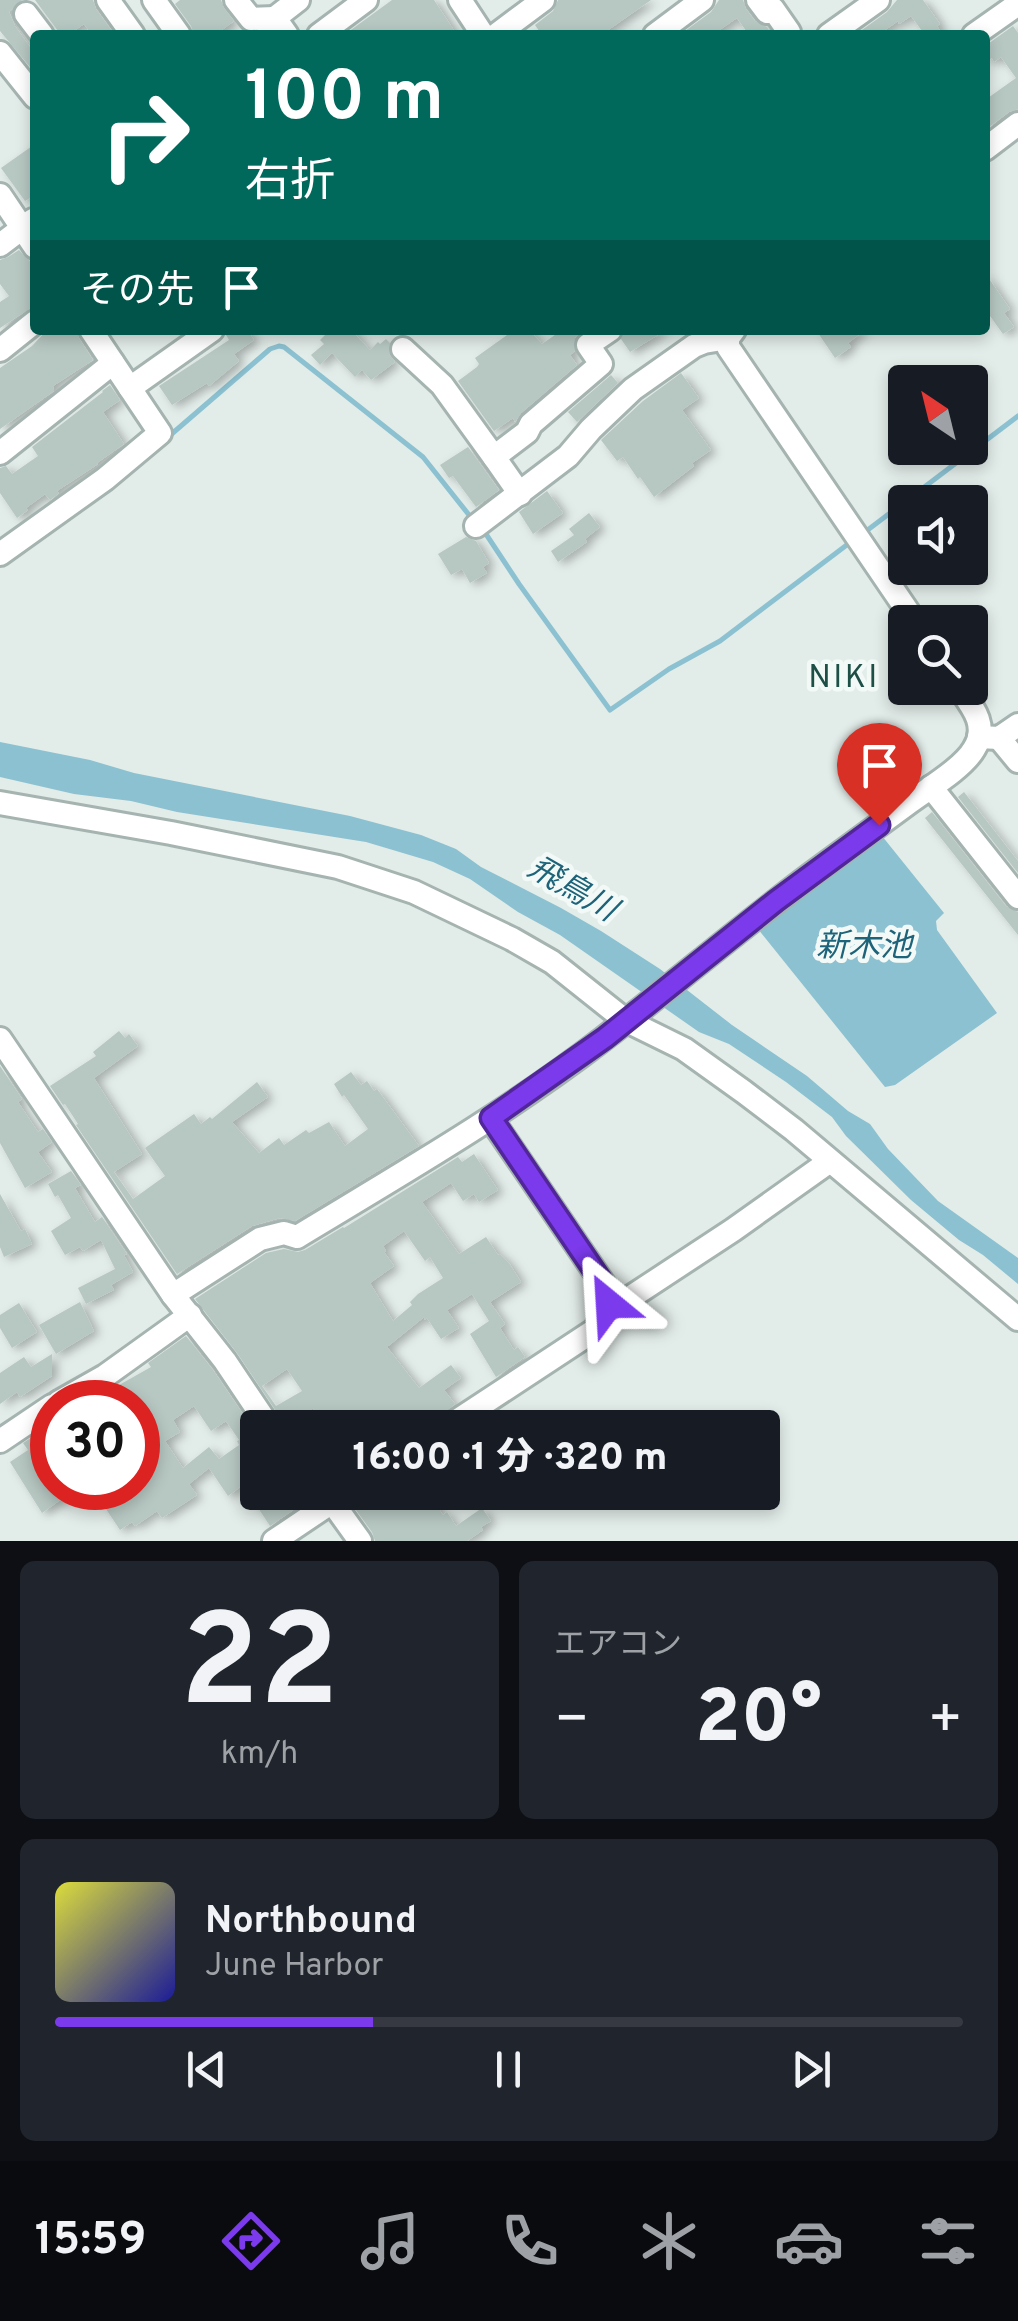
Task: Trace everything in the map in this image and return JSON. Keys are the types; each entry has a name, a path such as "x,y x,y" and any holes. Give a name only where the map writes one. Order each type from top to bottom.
{"street":[{"path":"108,0 129,30"},
{"path":"154,0 175,30"},
{"path":"236,0 251,20 281,26 298,0"},
{"path":"343,28 366,0"},
{"path":"460,0 480,30"},
{"path":"503,30 544,0"},
{"path":"662,30 702,0"},
{"path":"758,0 767,12 772,9 788,30"},
{"path":"836,30 878,0"},
{"path":"981,30 1018,4"},
{"path":"26,14 38,30"},
{"path":"0,53 30,91"},
{"path":"990,145 1018,124"},
{"path":"0,245 17,220"},
{"path":"0,350 30,326"},
{"path":"0,554 105,479 160,433 93,335"},
{"path":"130,388 205,335"},
{"path":"494,457 601,364 588,345 603,335"},
{"path":"476,526 568,456 633,388 694,346 718,337 903,605"},
{"path":"402,349 442,385 520,494"},
{"path":"0,453 113,363"},
{"path":"971,705 980,728 999,733 1018,761"},
{"path":"173,1295 260,1240 284,1233 297,1237 450,1146 605,1038 776,901 999,733"},
{"path":"931,787 1018,898"},
{"path":"0,803 338,866 414,892 512,939 552,962 628,1017 684,1049 794,1130 1018,1319"},
{"path":"0,1039 173,1295 225,1360 258,1410"},
{"path":"473,1410 595,1330 609,1304 604,1285 491,1118"},
{"path":"609,1304 628,1299 688,1260 830,1160"},
{"path":"97,1380 190,1315"},
{"path":"0,1441 30,1421"},
{"path":"274,1541 315,1510"},
{"path":"337,1510 360,1541"}],"water":[{"path":"0,742 350,816 456,849 660,969 870,1124 888,1149 938,1201 1018,1258 1018,1284 911,1200 832,1117 786,1082 729,1044 699,1032 560,935 470,879 433,862 366,842 74,794 0,777"},
{"name":"新木池","path":"882,836 944,913 936,921 937,930 997,1013 895,1085 885,1087 758,929"}],"building":[{"path":"0,0 22,0 9,12 30,47 30,67 0,31"},
{"path":"35,0 93,0 111,30 88,30 84,24 75,30 57,30"},
{"path":"180,0 221,0 234,21 222,30 192,30 175,4"},
{"path":"392,0 434,0 454,30 351,30"},
{"path":"558,0 651,0 608,30 538,30 535,25 553,11"},
{"path":"719,0 743,0 755,21 769,30 745,30 737,18 719,30 686,30 711,12"},
{"path":"897,0 923,0 940,24 940,30 921,30 911,16 885,30 862,30"},
{"path":"1013,26 1018,33 1018,109 990,126 990,96 1016,78 1001,57 994,62 990,59 990,42"},
{"path":"30,148 30,198 25,201 1,168"},
{"path":"19,250 30,262 30,308 0,328 0,302 9,296 0,284 0,260"},
{"path":"990,280 1010,309 1004,313 1014,327 1003,334 990,316"},
{"path":"42,335 78,335 93,360 0,429 0,368"},
{"path":"226,335 250,335 254,340 234,354 239,361 209,386 207,383 172,405 159,386 229,340"},
{"path":"325,335 356,335 370,350 386,339 395,362 371,380 362,370 355,377 332,353 320,365 311,355 324,344 320,340"},
{"path":"507,335 534,335 542,344 555,335 578,335 575,351 570,355 577,365 515,422 513,418 494,431 458,381 477,367 475,358"},
{"path":"623,335 658,335 630,352 621,339"},
{"path":"819,335 858,335 848,343 851,347 835,358"},
{"path":"681,373 699,398 682,410 711,450 654,497 623,457 617,461 601,440"},
{"path":"611,375 618,383 577,422 568,412"},
{"path":"110,385 120,400 103,412 124,444 50,500 45,494 17,518 0,493 0,468 6,466 12,474 38,456 32,447"},
{"path":"468,447 499,490 476,507 440,465"},
{"path":"547,491 563,513 533,534 519,512"},
{"path":"589,513 600,527 585,539 587,542 558,562 551,551 574,535 569,529"},
{"path":"466,537 476,541 489,563 483,567 487,573 470,583 462,569 451,575 438,554"},
{"path":"964,792 1018,861 1018,873 958,797"},
{"path":"932,812 1006,906 1018,912 1018,935 925,818"},
{"path":"119,1031 125,1038 129,1034 138,1046 94,1078 142,1154 114,1172 133,1199 165,1176 145,1148 194,1114 201,1124 212,1119 257,1082 268,1097 232,1122 259,1153 279,1138 284,1145 306,1130 309,1133 329,1122 345,1146 368,1129 334,1084 351,1072 361,1085 367,1081 374,1091 377,1089 419,1146 295,1221 280,1218 252,1226 177,1274 50,1086 96,1056 93,1052"},
{"path":"0,1066 38,1132 43,1129 52,1142 38,1152 52,1172 25,1188 0,1143"},
{"path":"474,1154 498,1190 479,1202 474,1194 463,1201 451,1183 422,1202 459,1254 486,1237 509,1263 521,1282 490,1302 505,1324 500,1328 514,1350 518,1347 525,1357 496,1377 470,1334 489,1321 472,1294 447,1310 459,1328 441,1339 424,1317 387,1347 419,1388 451,1365 461,1378 444,1390 455,1404 448,1410 275,1410 195,1299 266,1253 305,1250 458,1157 462,1162","holes":["404,1231 425,1261 430,1257 443,1278 418,1294 410,1302 412,1305 393,1321 370,1283 394,1266 383,1246","287,1369 302,1391 276,1406 262,1386"]},
{"path":"71,1171 81,1185 75,1188 95,1222 102,1217 127,1254 124,1255 133,1272 111,1285 114,1290 86,1304 78,1288 115,1269 101,1240 83,1251 80,1247 65,1255 51,1231 71,1218 48,1184"},
{"path":"0,1194 32,1244 4,1257 0,1247"},
{"path":"80,1302 94,1331 56,1354 39,1325"},
{"path":"19,1303 37,1332 12,1348 0,1328 0,1315"},
{"path":"186,1336 213,1370 240,1410 240,1487 228,1496 209,1468 189,1484 197,1495 162,1518 157,1511 135,1526 132,1522 120,1530 107,1510 160,1510 160,1380 128,1380 151,1367 148,1363","holes":["194,1406 211,1431 226,1421 239,1445 219,1459 209,1447 183,1468 165,1441 180,1432 173,1420"]},
{"path":"52,1354 52,1376 30,1380 30,1390 20,1397 17,1392 0,1404 0,1373 24,1357 31,1367"},
{"path":"30,1438 30,1494 10,1462 28,1450 23,1443"},
{"path":"259,1510 293,1510 270,1526"},
{"path":"356,1510 440,1510 443,1515 447,1512 456,1526 483,1510 491,1521 467,1541 375,1541"}],"waterway":[{"path":"167,438 270,349 284,347 423,457 473,520"},
{"path":"865,532 1018,416"},
{"path":"482,528 610,710 669,669 720,641 852,541"}],"district":[{"name":"NIKI","path":"844,676"}],"route":[{"path":"609,1304 604,1285 491,1118 605,1038 776,901 879,825"}],"water label":[{"name":"飛鳥川","path":"573,888"}]}
